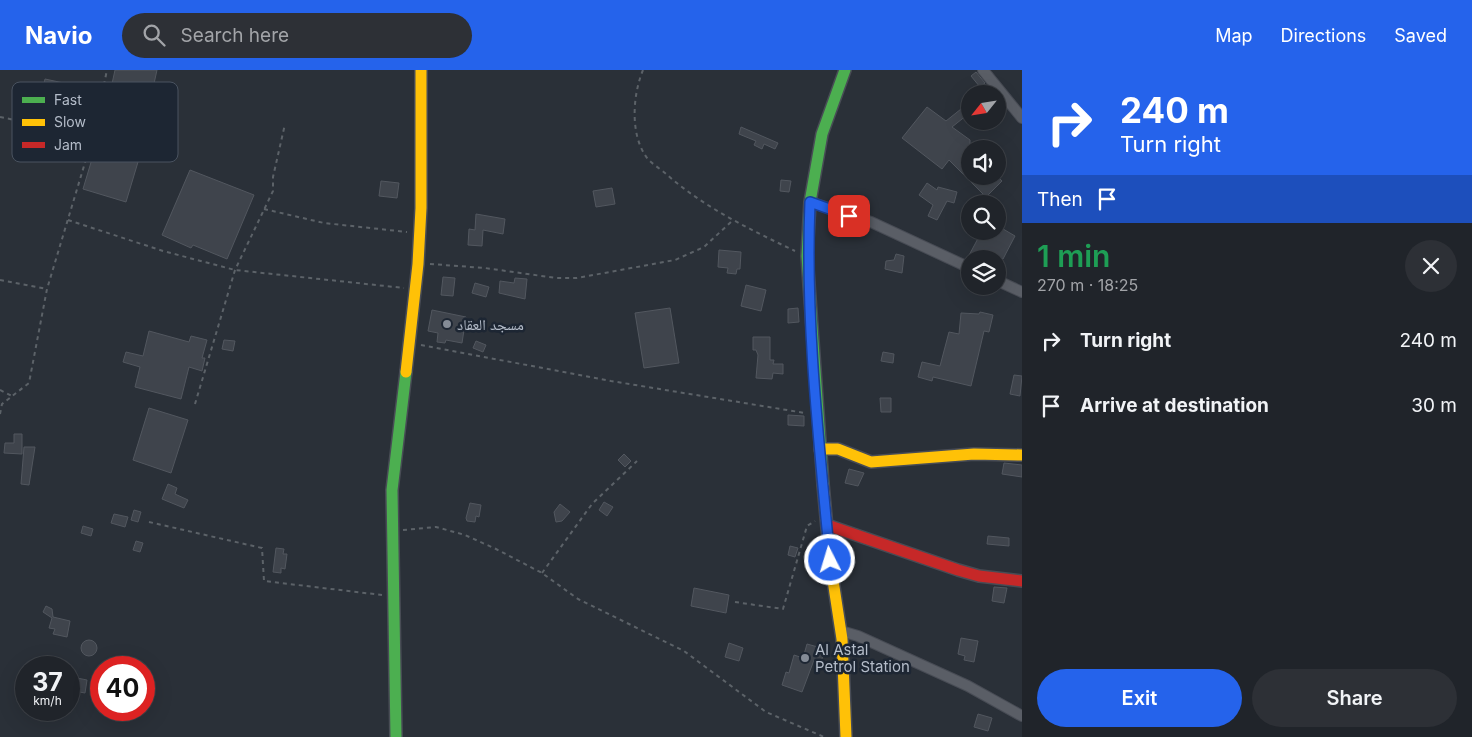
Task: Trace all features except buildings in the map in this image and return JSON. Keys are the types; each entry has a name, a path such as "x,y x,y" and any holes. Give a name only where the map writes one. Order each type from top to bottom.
{"street":[{"path":"396,737 392,596 392,490 407,343 418,264 422,138 421,70"},
{"path":"845,70 822,134 810,202 807,256 820,449 841,631 846,737"},
{"path":"983,70 1022,118"},
{"path":"810,202 871,222 961,264"},
{"path":"1006,285 1022,292"},
{"path":"820,449 838,449 871,462 974,454 1022,456"},
{"path":"827,520 958,570 1022,582"},
{"path":"841,631 858,636 968,686 1022,716"}],"path":[{"path":"643,70 639,81 635,126 645,156 682,188 732,221 807,256"},
{"path":"195,404 235,270 272,192 273,177 285,124"},
{"path":"0,414 2,404 29,383 47,289 85,162"},
{"path":"264,209 324,224 420,233"},
{"path":"68,220 163,251 235,270 414,289"},
{"path":"418,264 485,268 556,278 577,278 674,260 704,247 732,221"},
{"path":"0,280 47,289"},
{"path":"407,343 817,415"},
{"path":"0,390 12,396"},
{"path":"542,574 592,504 637,460"},
{"path":"735,602 784,609 806,526 827,520"},
{"path":"150,522 262,548 264,582 392,596"},
{"path":"391,532 412,527 436,526 465,534 542,574 578,599 684,651 766,712 824,737"}],"traffic: fast":[{"path":"823,484 807,256 810,202 822,134 845,70"},
{"path":"396,737 392,490 406,372"}],"traffic: slow":[{"path":"406,372 418,264 421,208 421,70"},
{"path":"820,449 838,449 871,462 974,454 1022,455"},
{"path":"823,484 830,561 842,639 846,737"}],"traffic: jam":[{"path":"827,525 958,570 979,576 1022,581"}],"place":[{"name":"مسجد العقاد","path":"447,324"},
{"name":"Al Astal Petrol Station","path":"805,658"}],"route":[{"path":"830,560 809,309 807,256 810,202 849,216"}]}
